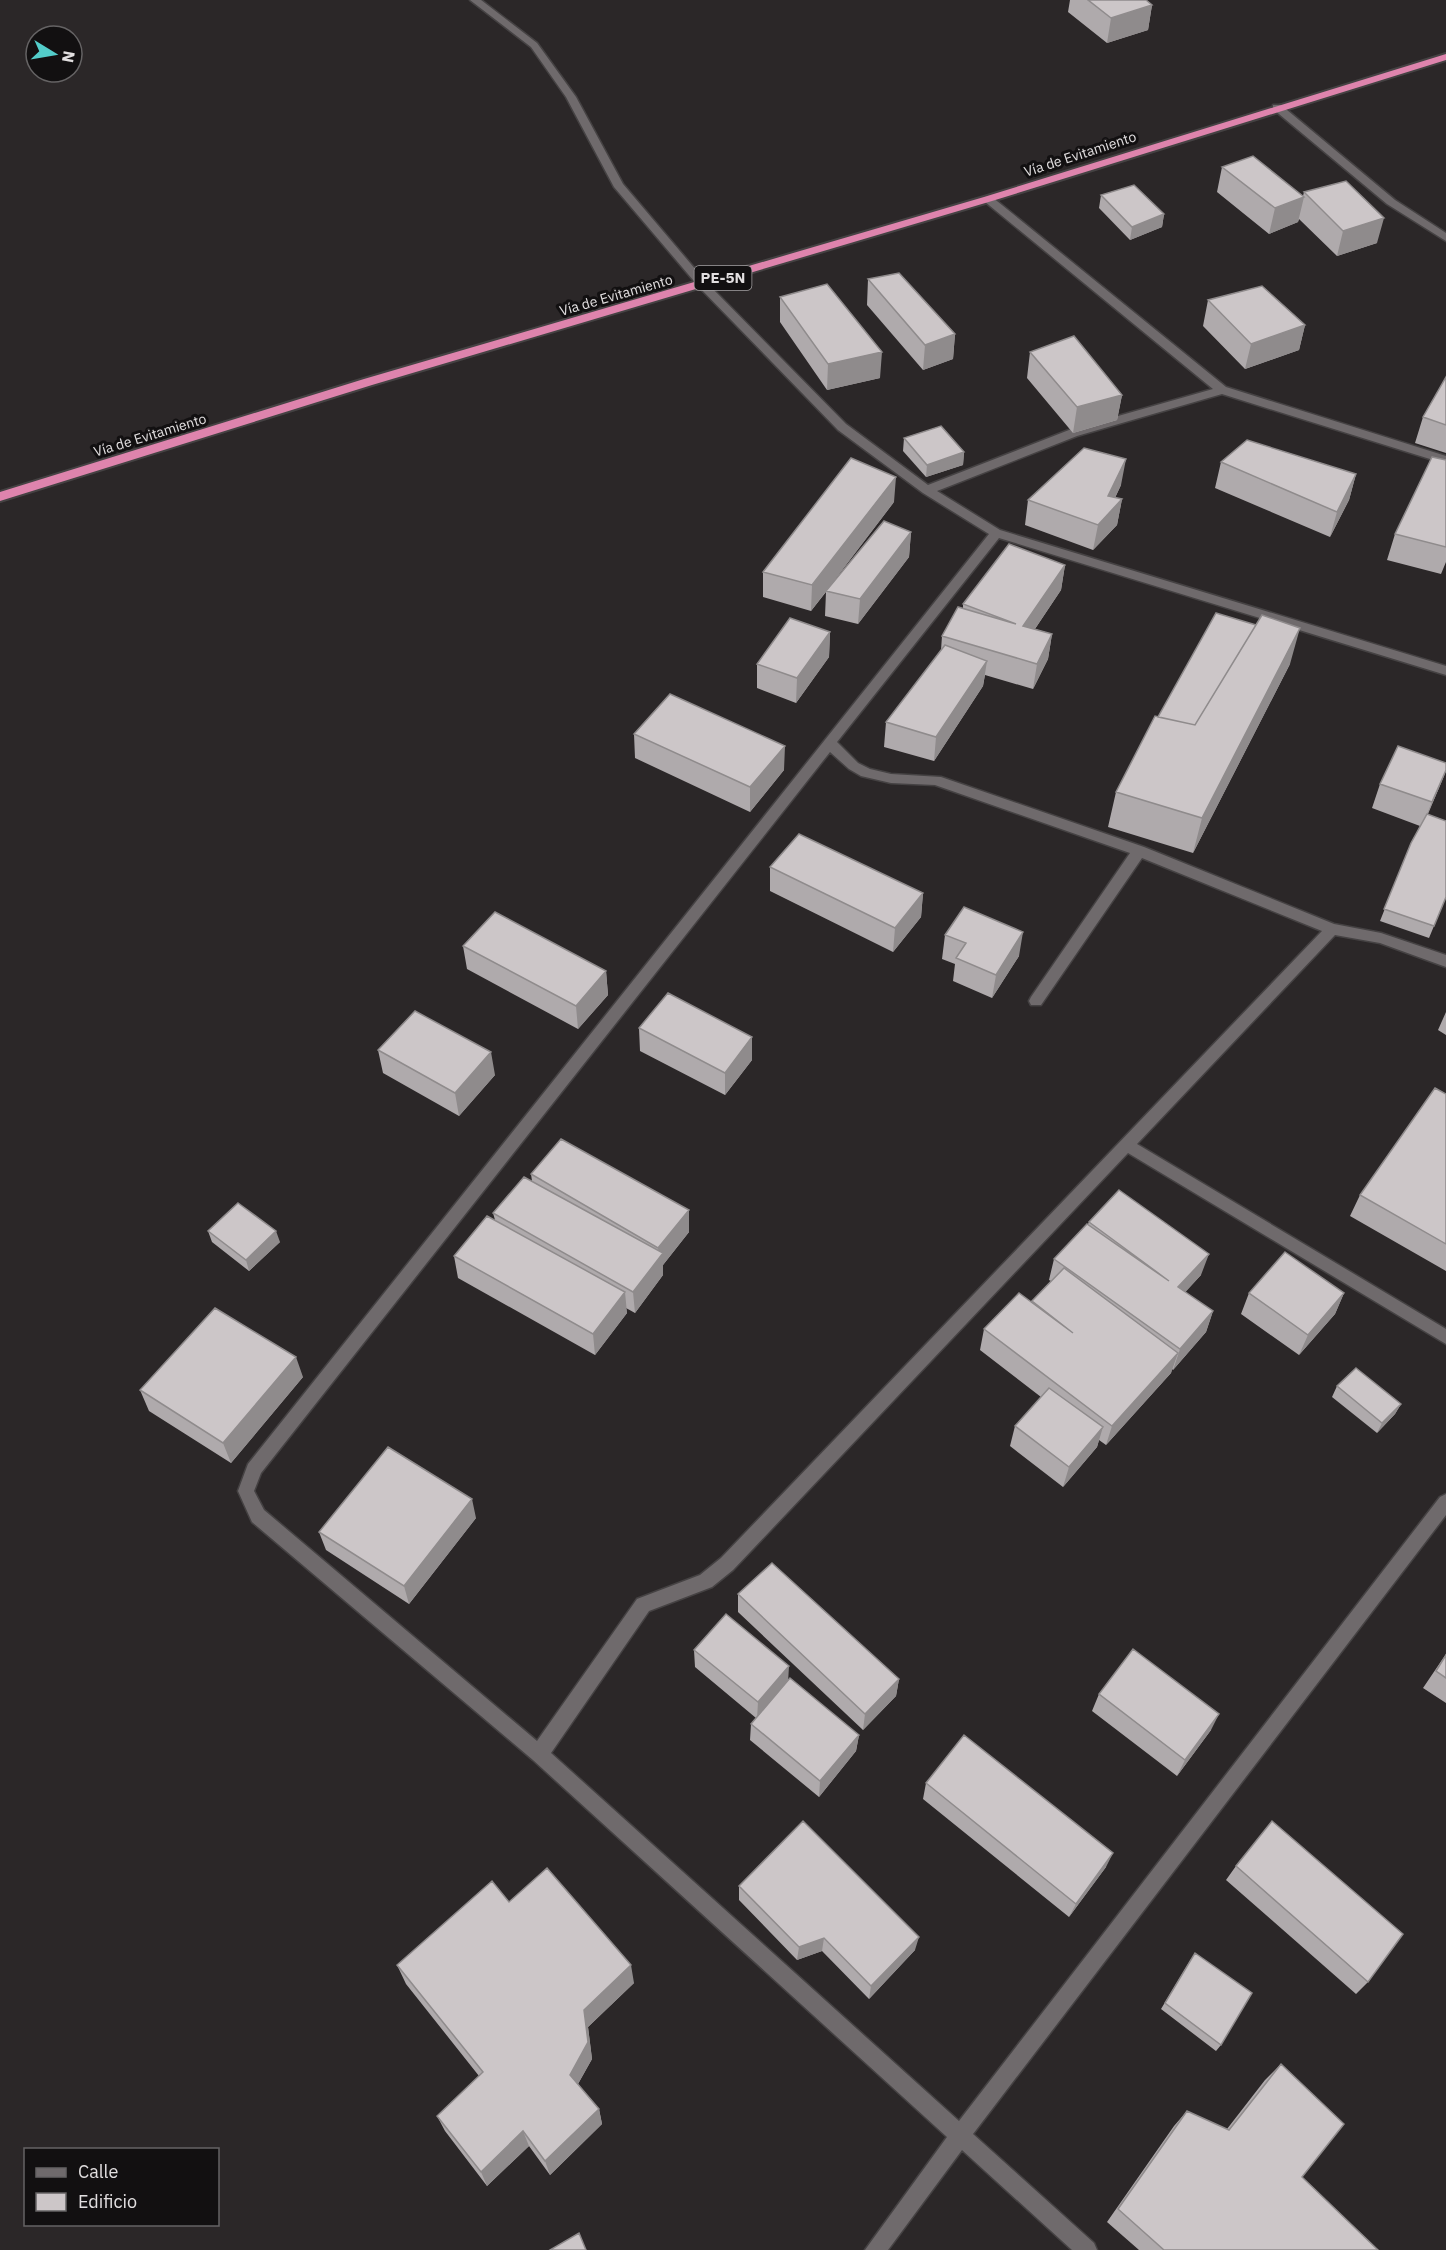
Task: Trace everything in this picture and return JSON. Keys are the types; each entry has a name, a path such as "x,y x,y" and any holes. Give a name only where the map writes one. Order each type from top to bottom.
{"highway":[{"name":"Vía de Evitamiento","path":"0,497 368,382 703,285 988,199 1276,107 1446,57"}],"street":[{"path":"475,0 534,45 571,97 618,185 703,285 842,427 927,490 996,533 1446,671"},
{"path":"1276,107 1391,201 1446,238"},
{"path":"988,199 1222,390 1446,460"},
{"path":"927,490 1073,433 1222,390"},
{"path":"996,533 254,1469 246,1491 258,1516 539,1754 1087,2250"},
{"path":"831,744 840,756 862,773 903,780 936,780 1139,851 1332,929 1381,939 1446,961"},
{"path":"1036,1001 1139,851"},
{"path":"539,1754 643,1605 706,1581 727,1564 1332,929"},
{"path":"1127,1144 1446,1337"},
{"path":"875,2250 961,2134 1446,1502"}],"building":[{"path":"1088,0 1146,0 1152,5 1111,18"},
{"path":"1253,156 1304,197 1275,208 1222,167"},
{"path":"1346,181 1384,218 1343,231 1304,192"},
{"path":"1134,185 1164,214 1132,227 1101,195"},
{"path":"899,273 955,334 925,345 868,279"},
{"path":"827,284 882,352 828,364 780,297"},
{"path":"1262,286 1305,325 1251,344 1208,300"},
{"path":"1074,336 1122,395 1077,407 1030,352"},
{"path":"1446,377 1446,425 1423,417"},
{"path":"941,426 964,452 927,465 904,438"},
{"path":"1247,440 1356,474 1337,512 1221,462"},
{"path":"1084,448 1126,459 1108,496 1122,499 1098,525 1028,500"},
{"path":"1432,457 1446,460 1446,547 1395,534"},
{"path":"851,458 896,477 812,585 763,572"},
{"path":"884,521 911,532 860,599 826,591"},
{"path":"1009,544 1065,565 1023,626 1052,634 1037,664 942,636 958,607 1016,624 963,604"},
{"path":"1216,613 1256,625 1195,725 1158,717"},
{"path":"1262,615 1300,628 1202,818 1116,792 1155,716 1195,725"},
{"path":"790,618 830,632 797,678 757,664"},
{"path":"945,645 987,661 936,737 886,722"},
{"path":"670,694 785,746 750,787 634,734"},
{"path":"1398,746 1446,763 1446,770 1432,802 1380,784"},
{"path":"1427,814 1446,821 1446,897 1434,926 1384,909 1411,843"},
{"path":"799,834 923,893 895,928 770,867"},
{"path":"964,907 1023,932 996,975 956,958 966,943 945,935"},
{"path":"495,912 606,971 576,1006 463,946"},
{"path":"668,993 752,1037 725,1073 639,1028"},
{"path":"415,1011 491,1052 455,1093 378,1050"},
{"path":"1435,1088 1446,1094 1446,1244 1360,1195"},
{"path":"561,1139 689,1210 658,1248 531,1174"},
{"path":"524,1177 663,1253 633,1292 493,1213"},
{"path":"1119,1190 1209,1254 1178,1287 1213,1311 1180,1349 1054,1259 1087,1224 1169,1281 1089,1222"},
{"path":"238,1203 276,1231 246,1260 208,1231"},
{"path":"487,1216 625,1292 593,1334 454,1256"},
{"path":"1285,1252 1344,1293 1308,1335 1249,1293"},
{"path":"1064,1268 1178,1353 1112,1426 984,1329 1019,1293 1073,1333 1032,1301"},
{"path":"215,1308 296,1357 223,1443 140,1390"},
{"path":"1356,1368 1401,1404 1382,1423 1337,1386"},
{"path":"1049,1388 1103,1427 1069,1467 1015,1426"},
{"path":"388,1447 472,1499 404,1586 319,1532"},
{"path":"772,1563 899,1679 865,1714 738,1594"},
{"path":"726,1614 789,1666 758,1702 694,1650"},
{"path":"1133,1649 1219,1714 1185,1760 1099,1694"},
{"path":"1446,1655 1446,1678 1436,1671"},
{"path":"790,1678 859,1735 820,1781 751,1724"},
{"path":"964,1735 1113,1853 1076,1904 926,1783"},
{"path":"803,1821 919,1937 871,1986 824,1938 799,1947 739,1886"},
{"path":"1272,1821 1403,1934 1368,1982 1236,1866"},
{"path":"547,1868 631,1965 584,2010 588,2042 570,2075 599,2109 545,2161 523,2131 481,2172 437,2116 483,2072 397,1965 492,1881 509,1902"},
{"path":"1195,1953 1252,1993 1221,2045 1165,2003"},
{"path":"1281,2064 1344,2124 1302,2177 1378,2250 1164,2250 1118,2209 1187,2111 1229,2130"},
{"path":"579,2233 586,2250 550,2250"}]}
